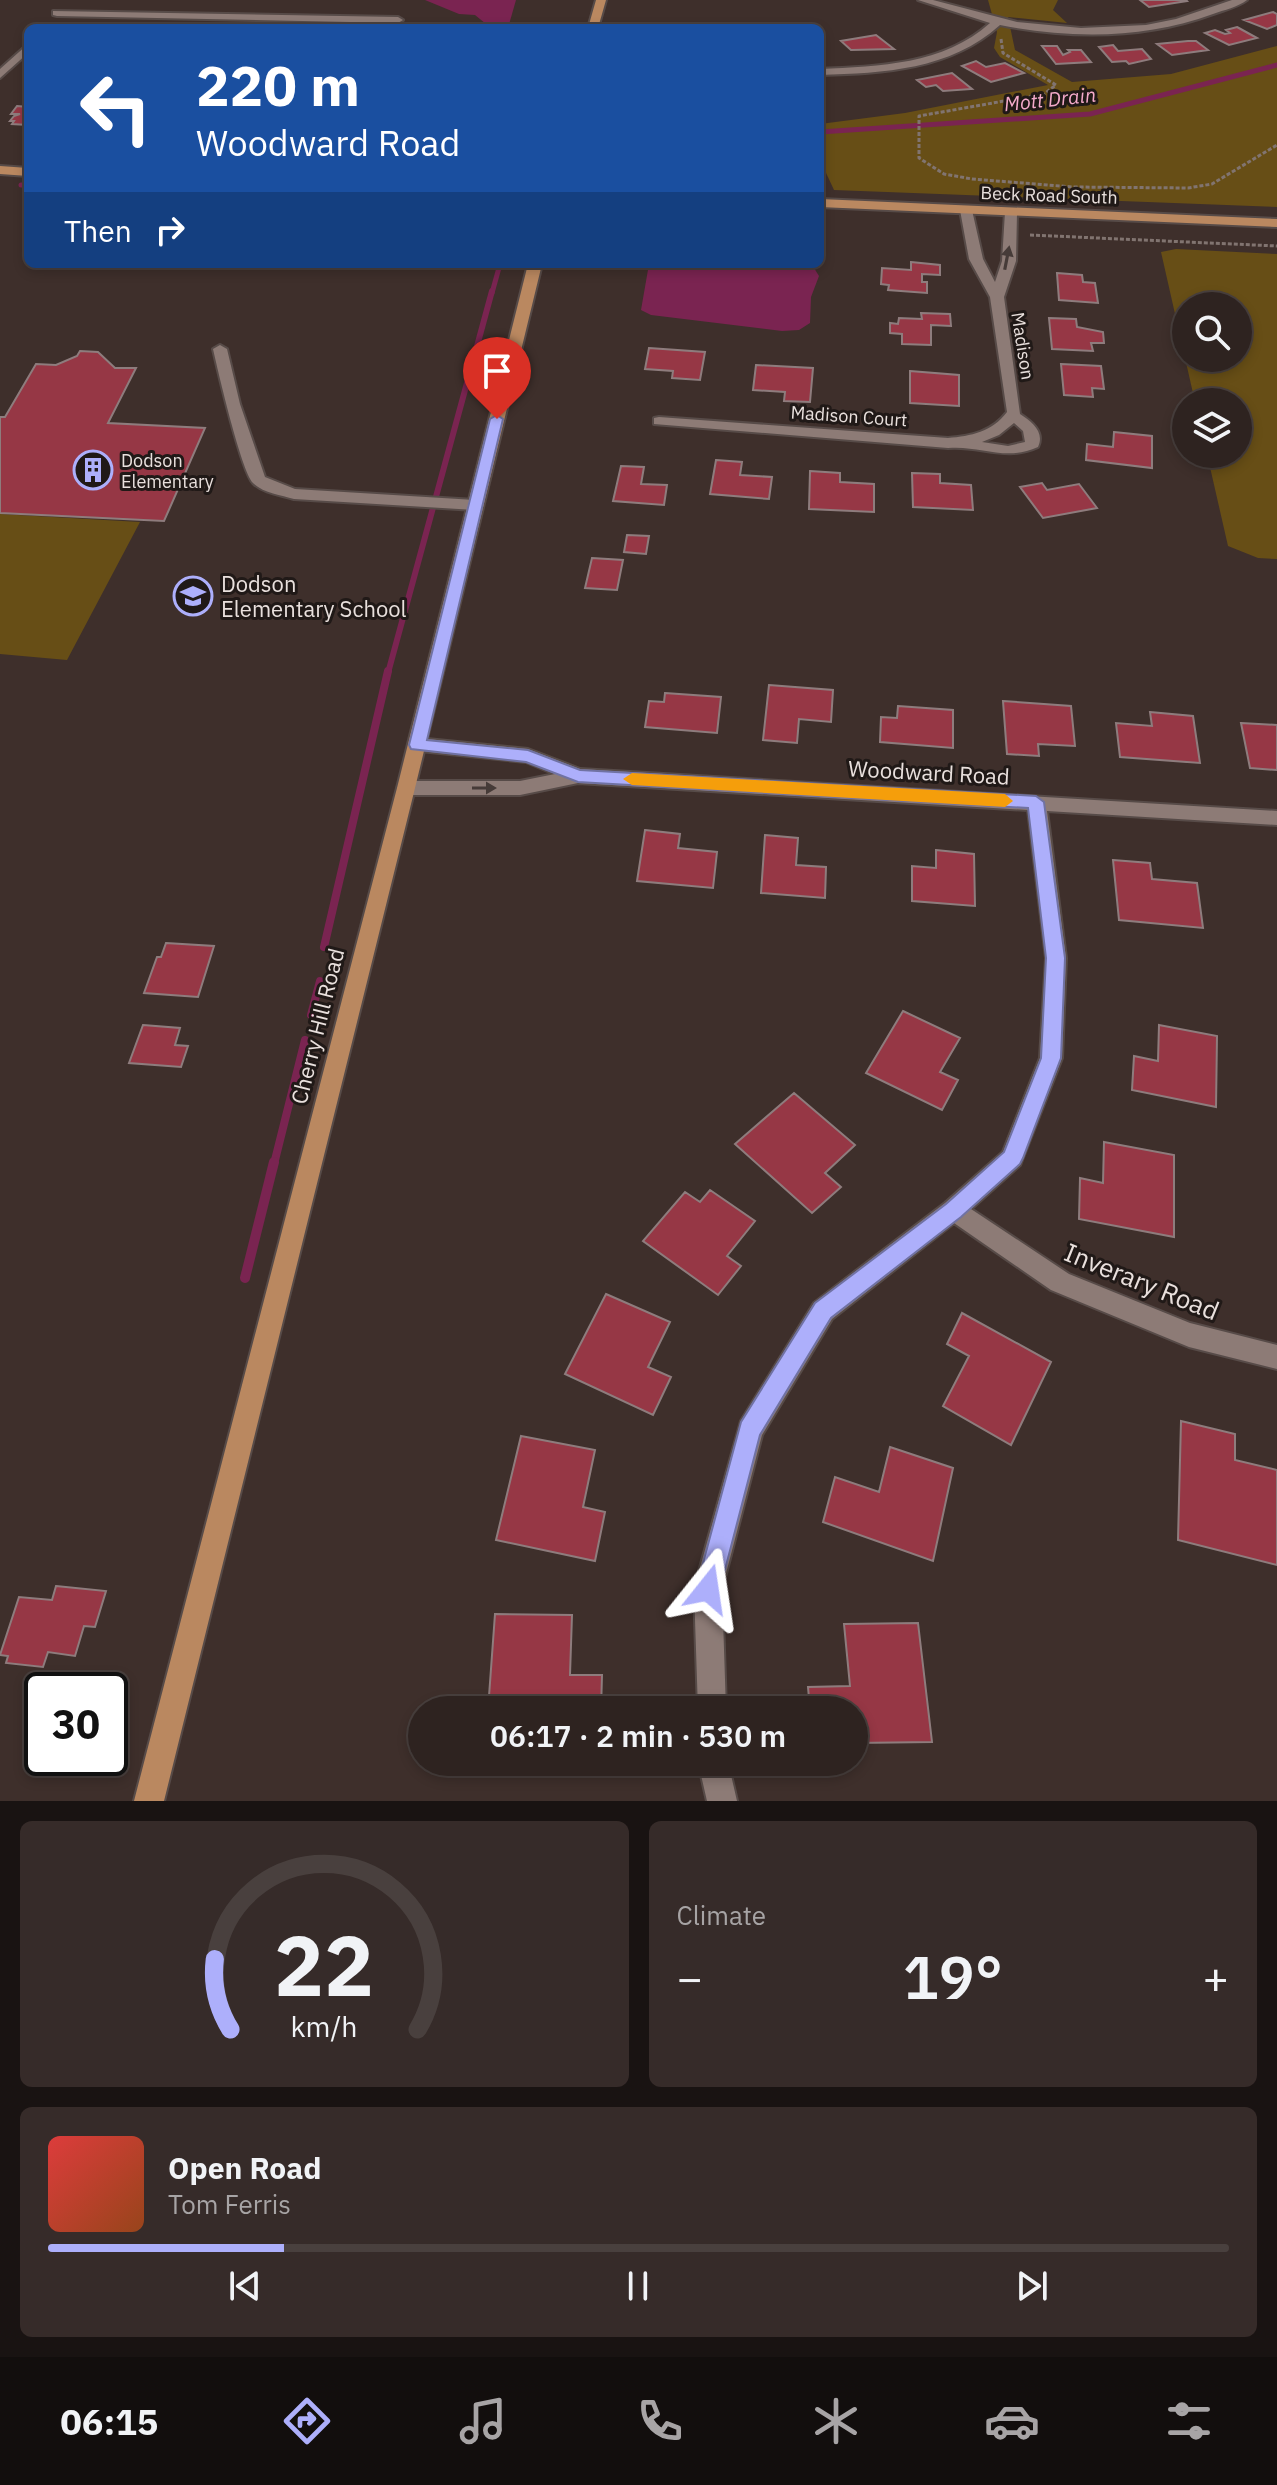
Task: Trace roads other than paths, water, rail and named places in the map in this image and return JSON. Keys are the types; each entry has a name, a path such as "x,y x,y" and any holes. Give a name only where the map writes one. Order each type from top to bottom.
{"main road":[{"path":"594,24 601,0"},
{"path":"0,170 24,172"},
{"name":"Beck Road South","path":"824,203 1277,223"},
{"name":"Cherry Hill Road","path":"149,1801 417,745 534,268"}],"street":[{"path":"67,0 54,16 297,12 398,20"},
{"path":"923,0 1000,23 1064,30 1128,30 1179,21 1236,1"},
{"path":"824,72 890,67 938,56 975,41 1000,23"},
{"path":"0,75 24,51"},
{"name":"Madison","path":"966,210 976,259 997,297 1013,408"},
{"name":"Madison","path":"997,297 1009,261 1011,212"},
{"path":"220,349 233,404 258,479 273,488 294,494 475,505"},
{"path":"966,442 1001,450 1018,450 1033,444 1034,436 1029,426 1013,408"},
{"name":"Madison Court","path":"659,421 948,443 966,442 998,431 1013,408"},
{"name":"Woodward Road","path":"417,745 528,756 578,776"},
{"name":"Woodward Road","path":"406,788 520,788 578,776 1277,818"},
{"path":"712,1696 708,1589 750,1430 823,1311 953,1210 1012,1158 1051,1058 1056,958 1036,802"},
{"name":"Inverary Road","path":"953,1210 1060,1282 1189,1335 1277,1357"},
{"path":"716,1776 722,1801"}],"waterway":[{"name":"Mott Drain","path":"824,132 1090,114 1277,65"},
{"path":"492,293 499,268"},
{"path":"388,673 492,291"},
{"path":"324,947 388,671"},
{"path":"311,1015 320,981"},
{"path":"274,1164 305,1040"},
{"path":"245,1278 274,1162"}],"place":[{"name":"Dodson Elementary","path":"93,470"},
{"name":"Dodson Elementary School","path":"193,596"}]}
